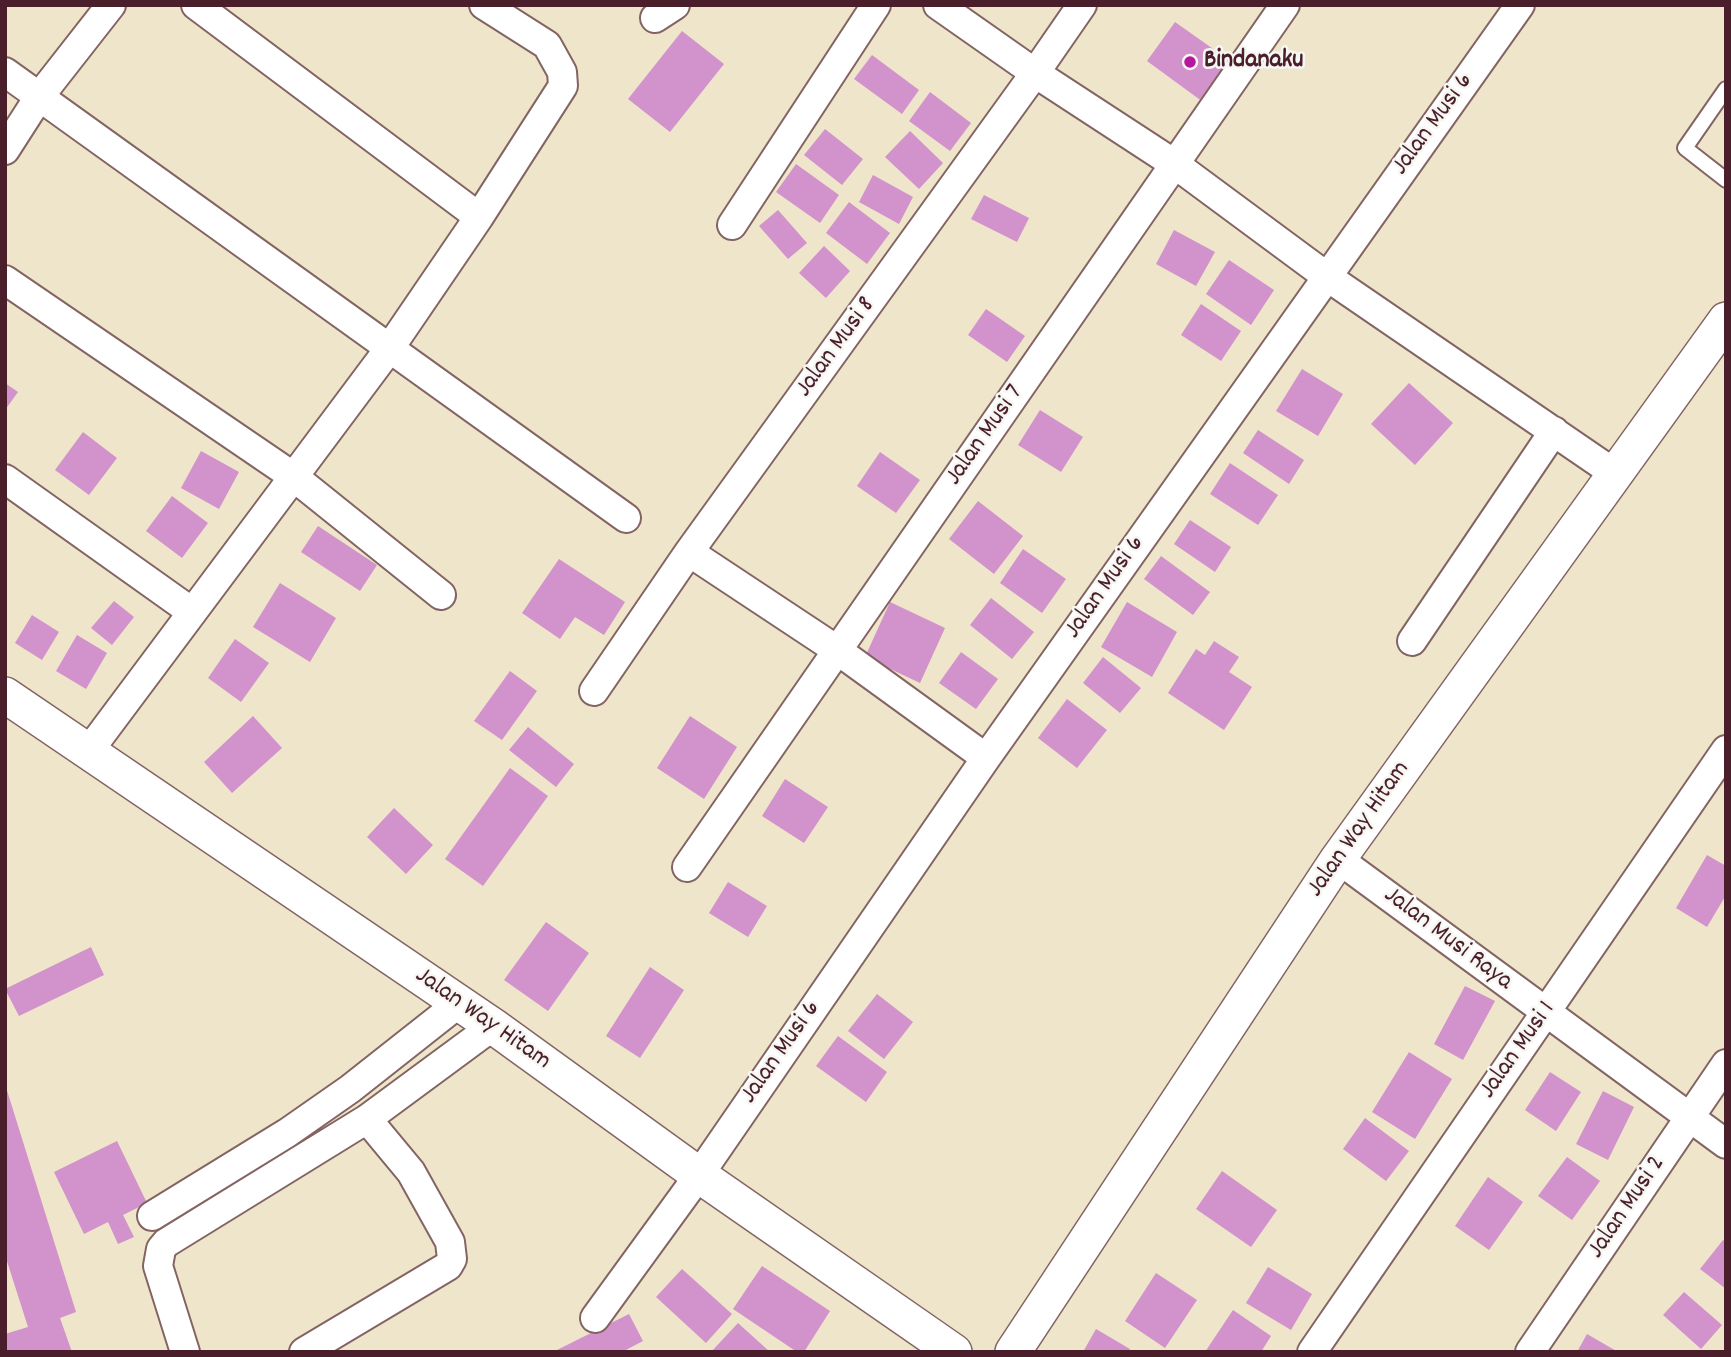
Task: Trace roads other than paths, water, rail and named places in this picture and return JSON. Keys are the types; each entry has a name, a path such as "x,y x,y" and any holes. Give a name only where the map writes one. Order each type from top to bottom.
{"street":[{"path":"5,150 39,97 110,5"},
{"path":"196,5 479,217"},
{"path":"88,752 389,349 479,217 563,86 562,72 547,45 484,5"},
{"path":"732,225 876,5"},
{"path":"939,5 1035,74 1176,165 1326,276 1614,473"},
{"name":"Jalan Musi 8","path":"593,691 689,552 1082,5"},
{"name":"Jalan Musi 7","path":"687,867 1285,5"},
{"name":"Jalan Musi 6","path":"594,1318 699,1175 986,758 1520,5"},
{"path":"5,72 626,518"},
{"path":"5,280 294,477 441,595"},
{"name":"Jalan Way Hitam","path":"1013,1352 1338,859 1726,320"},
{"path":"1412,642 1554,432"},
{"path":"5,480 192,612"},
{"path":"689,552 837,650 986,758"},
{"name":"Jalan Way Hitam","path":"5,695 494,1026 699,1175 954,1352"},
{"name":"Jalan Musi 1","path":"1312,1352 1726,750"},
{"name":"Jalan Musi Raya","path":"1338,859 1726,1144"},
{"path":"152,1216 298,1126 350,1089 459,1003"},
{"path":"185,1352 158,1266 161,1249 166,1243 367,1119 494,1026"},
{"name":"Jalan Musi 2","path":"1530,1352 1726,1064"},
{"path":"304,1352 449,1266 452,1259 450,1242 411,1172 367,1119"}],"lane":[{"path":"1726,89 1685,148 1726,180"}],"place":[{"name":"Bindanaku","path":"1190,62"}]}
